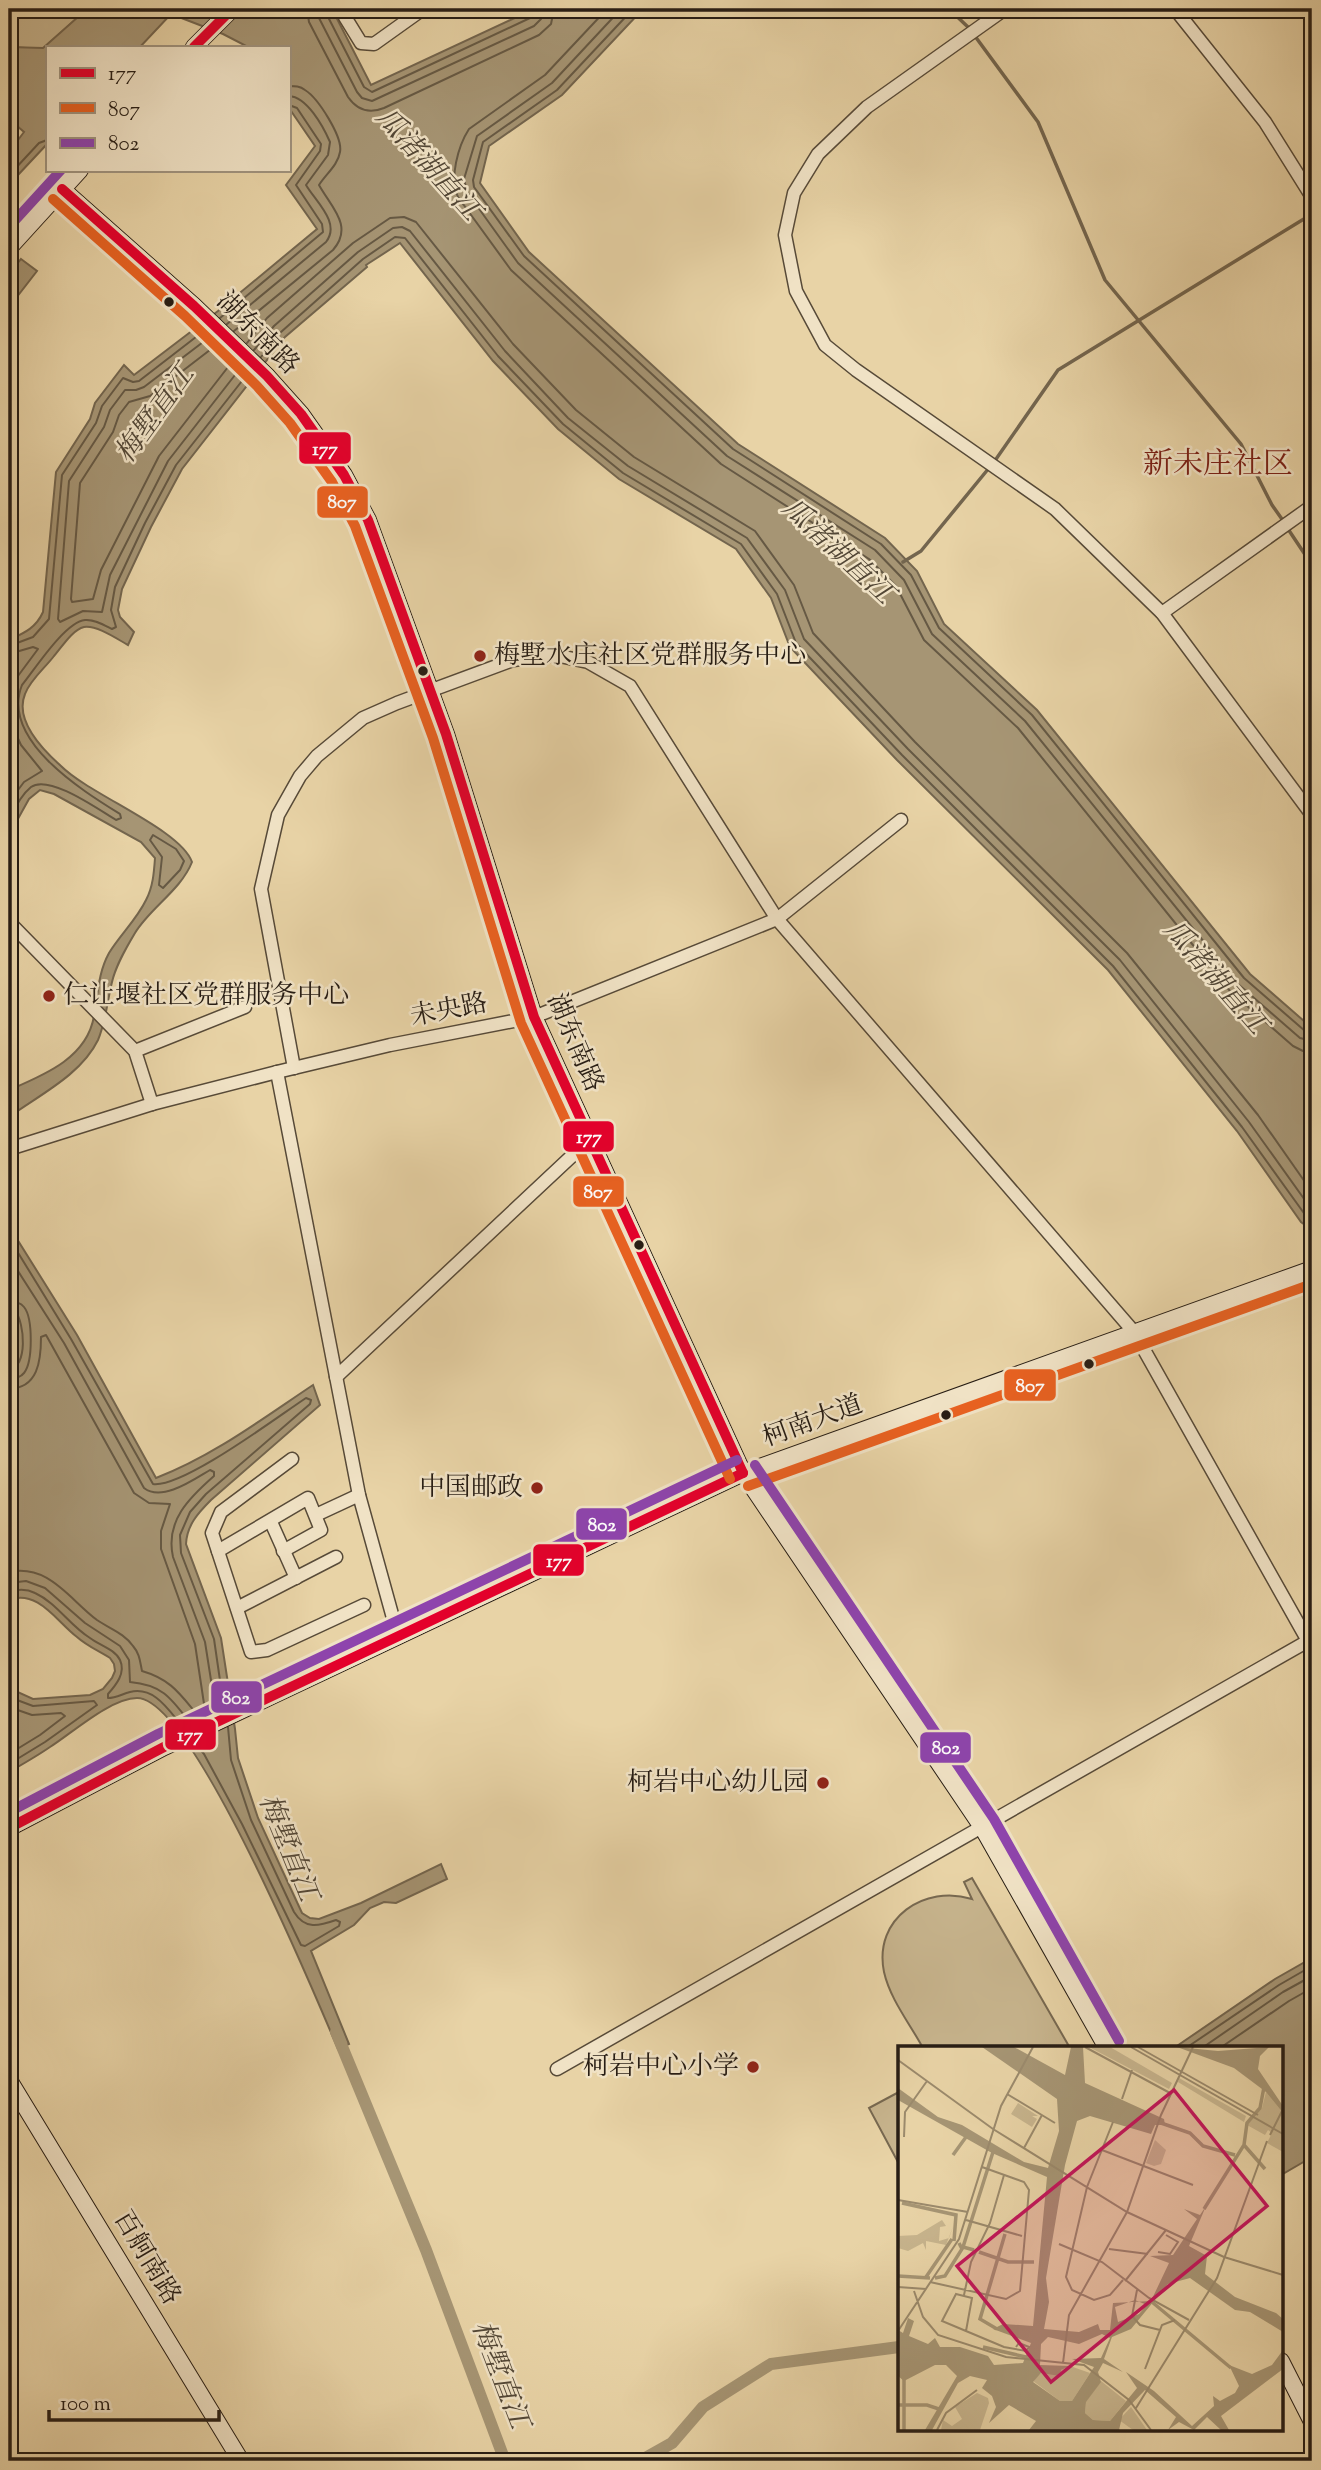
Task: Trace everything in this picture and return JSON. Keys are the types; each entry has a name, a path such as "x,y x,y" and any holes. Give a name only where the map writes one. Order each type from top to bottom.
{"street":[{"path":"195,46 232,9"},
{"path":"345,9 345,17 361,44 374,44 423,9"},
{"path":"1005,9 867,107 818,154 794,193 785,235 796,291 825,345 856,370 1055,509 1162,613 1312,815"},
{"path":"1175,9 1265,122 1312,197"},
{"path":"9,248 78,172"},
{"name":"湖东南路","path":"62,190 194,306 267,376 301,414 344,475 368,520 446,734 534,1017 743,1473 982,1827 1106,2046"},
{"path":"1162,613 1312,506"},
{"path":"294,1068 261,889 278,815 300,776 333,741 363,718 513,660 555,654 588,662 631,686 777,919 1134,1332 1310,1645 982,1827 557,2069"},
{"name":"未央路","path":"9,1149 152,1104 276,1072 390,1045 534,1017 777,919 901,820"},
{"path":"9,922 135,1051 152,1104"},
{"path":"135,1051 245,1007"},
{"path":"276,1072 359,1495 398,1636"},
{"path":"336,1377 590,1139"},
{"name":"柯南大道","path":"9,1828 164,1747 743,1473 1312,1269"},
{"path":"292,1459 221,1512 212,1533 251,1652 267,1650 364,1605"},
{"path":"316,1515 359,1495"},
{"path":"218,1551 308,1498 320,1530 284,1551"},
{"path":"271,1522 296,1578"},
{"path":"237,1608 336,1557"},
{"name":"百舸南路","path":"9,2080 241,2461"},
{"path":"1282,2363 1312,2422"}],"shaded area":[{"path":"9,9 87,9 43,49 9,47"},
{"path":"972,1878 1069,2046 922,2046 887,1982 883,1953 886,1936 906,1910 921,1901 937,1896 972,1899 964,1882"},
{"path":"897,2093 898,2162 869,2108"}],"water":[{"name":"瓜渚湖直江","path":"87,9 332,9 371,85 534,9 643,9 562,95 489,146 480,183 529,252 738,444 885,538 917,571 944,624 1037,710 1250,974 1312,1028 1312,1230 1301,1222 1237,1131 1108,970 897,760 790,647 771,598 736,549 619,479 558,429 493,361 400,243 366,265 367,267 285,337 182,469 122,589 118,610 120,617 134,632 128,645 95,628 84,627 68,639 27,689 23,714 32,734 46,752 74,777 171,837 192,862 181,881 141,924 125,951 114,976 101,1033 91,1052 70,1074 9,1117 9,1090 62,1063 83,1043 90,1031 105,961 146,900 154,874 155,858 141,842 54,794 40,790 29,799 9,835 9,640 33,626 43,612 56,472 90,419 95,403 124,365 134,375 218,311 317,229 286,185 315,146 290,109 290,46 246,46 171,14 141,46 46,46 46,145 18,175 18,201 9,209 9,152 24,132 9,119 9,47 43,48"},
{"path":"21,259 37,271 9,307 9,274"},
{"path":"9,1214 17,1239 77,1335 156,1478 217,1448 313,1385 320,1405 206,1505 191,1525 186,1544 221,1638 238,1758 258,1818 302,1913 319,1919 361,1903 441,1864 447,1879 396,1903 384,1902 370,1908 354,1925 311,1951 349,2044 338,2049 279,1914 219,1795 188,1745 160,1711 137,1698 116,1704 9,1772 9,1688 33,1699 90,1695 103,1689 115,1671 110,1658 81,1640 38,1603 29,1599 9,1600 9,1373 14,1340 9,1308"},
{"path":"1312,1958 1312,2157 1282,2174 1282,2046 1177,2046 1275,1979"}],"waterway":[{"path":"949,9 969,28 1038,122 1105,280 1241,444 1272,505 1284,522"},
{"path":"994,462 1058,370 1312,214"},
{"path":"903,562 921,551 989,468"},
{"path":"1288,529 1312,565"},
{"name":"梅墅直江","path":"336,2032 426,2250 505,2461"},
{"path":"640,2461 672,2443 703,2407 771,2364 898,2347"}],"transit line":[{"name":"177","path":"195,46 232,9"},
{"name":"802","path":"9,227 59,172"},
{"name":"177","path":"62,189 194,306 267,376 301,414 344,475 368,520 446,734 534,1017 743,1473"},
{"name":"807","path":"53,199 185,316 257,386 290,423 332,482 355,526 433,738 521,1023 730,1479"},
{"name":"807","path":"748,1486 1312,1284"},
{"name":"802","path":"9,1812 158,1734 737,1460"},
{"name":"802","path":"755,1465 994,1819 1119,2041"},
{"name":"177","path":"9,1828 164,1747 743,1473"}],"place":[{"name":"梅墅水庄社区党群服务中心","path":"480,656"},
{"name":"仁让堰社区党群服务中心","path":"49,996"},
{"name":"中国邮政","path":"537,1488"},
{"name":"柯岩中心幼儿园","path":"823,1783"},
{"name":"柯岩中心小学","path":"753,2067"}],"district":[{"name":"新未庄社区","path":"1218,465"}]}
